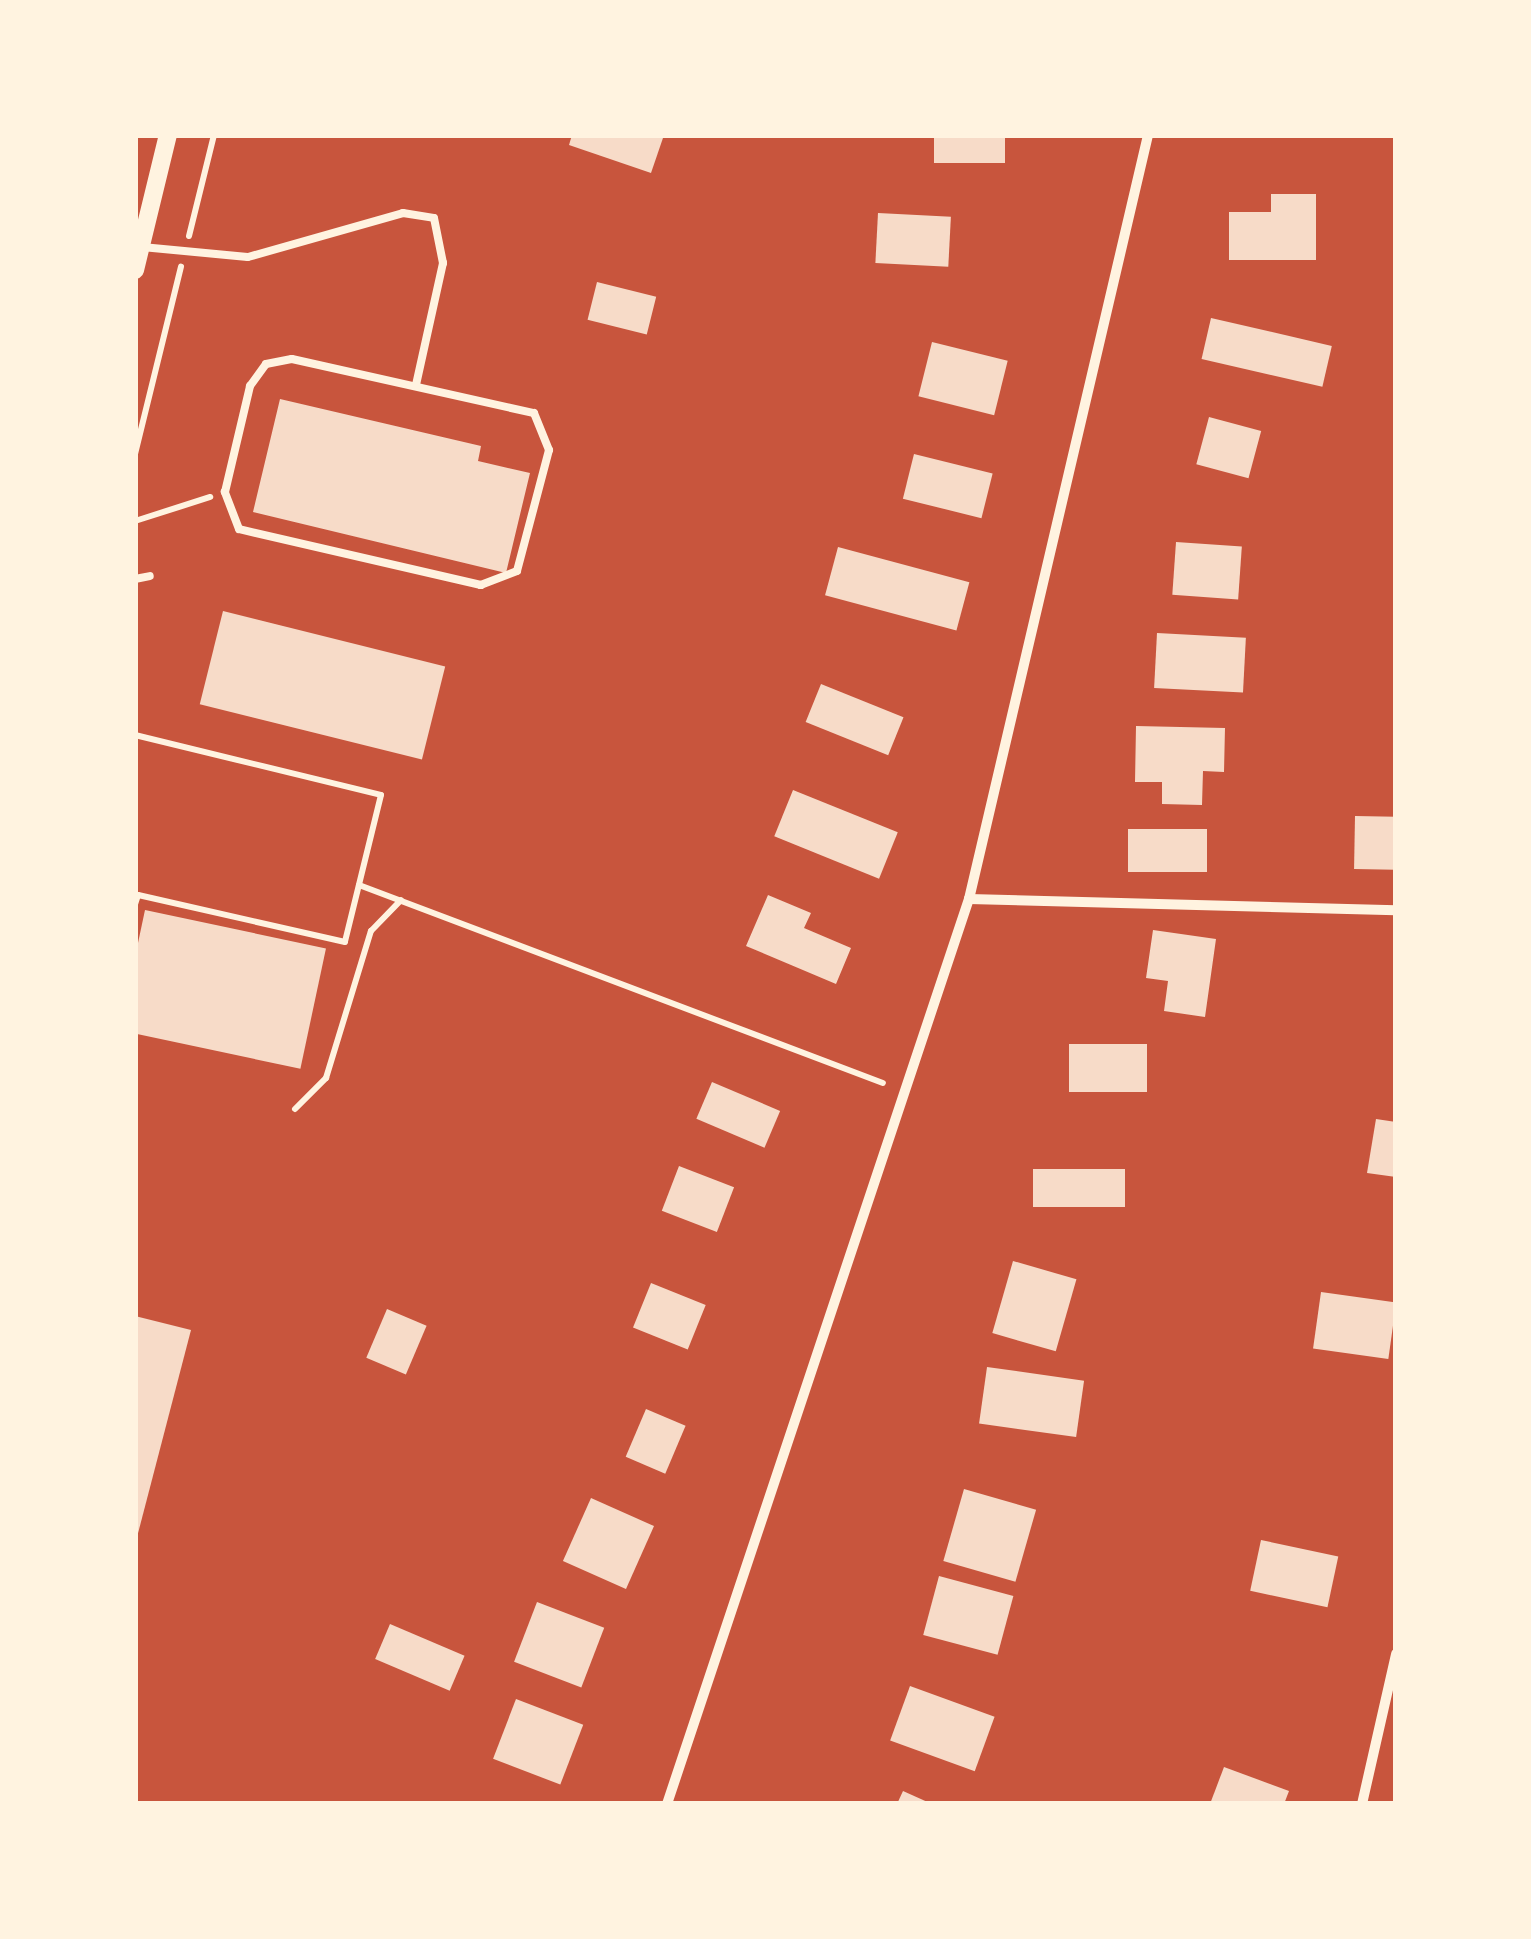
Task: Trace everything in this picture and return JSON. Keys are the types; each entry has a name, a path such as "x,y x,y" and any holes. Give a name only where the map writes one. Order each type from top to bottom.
{"street":[{"path":"135,270 168,135"},
{"path":"666,1804 969,899 1148,135"},
{"path":"969,899 1396,910"},
{"path":"1362,1804 1396,1654"}],"lane":[{"path":"142,247 184,254 248,257 403,213 434,218 443,263 416,385"},
{"path":"292,359 416,385 522,408 544,423 548,450 523,558 508,580 481,585 252,534 230,519 225,492 250,386 266,364 292,359"},
{"path":"135,579 150,576"}],"path":[{"path":"135,454 214,135"},
{"path":"135,521 225,492"},
{"path":"135,736 381,796 345,942 138,895 135,904"},
{"path":"359,885 883,1083"},
{"path":"295,1109 326,1078 371,931 401,900"}],"building":[{"path":"572,135 664,135 651,173 569,145"},
{"path":"934,135 1005,135 1005,163 934,163"},
{"path":"1271,194 1316,194 1316,260 1229,260 1229,212 1271,212"},
{"path":"878,213 951,217 948,267 875,263"},
{"path":"597,282 656,297 647,335 588,320"},
{"path":"1211,318 1332,346 1322,387 1202,359"},
{"path":"932,342 1008,361 994,415 918,396"},
{"path":"280,399 481,446 478,461 530,473 506,573 253,512"},
{"path":"1209,417 1261,431 1248,478 1196,464"},
{"path":"914,454 993,474 981,518 903,499"},
{"path":"1176,542 1242,547 1238,599 1172,595"},
{"path":"838,547 969,582 956,630 825,595"},
{"path":"223,611 445,666 422,760 200,704"},
{"path":"1157,633 1246,638 1243,693 1154,688"},
{"path":"821,684 904,717 888,755 806,722"},
{"path":"1136,726 1225,728 1224,772 1203,771 1202,805 1162,804 1162,782 1135,782"},
{"path":"793,790 898,832 879,879 774,836"},
{"path":"1355,816 1396,817 1395,870 1354,869"},
{"path":"1128,829 1207,829 1207,872 1128,872"},
{"path":"768,895 811,913 804,928 851,948 836,984 746,946"},
{"path":"145,910 326,948 300,1069 135,1034 135,957"},
{"path":"1153,930 1216,939 1205,1017 1164,1011 1168,981 1146,978"},
{"path":"1069,1044 1147,1044 1147,1092 1069,1092"},
{"path":"712,1082 780,1111 764,1148 696,1119"},
{"path":"1376,1119 1396,1122 1396,1177 1367,1173"},
{"path":"679,1166 734,1187 717,1232 662,1211"},
{"path":"1033,1169 1125,1169 1125,1207 1033,1207"},
{"path":"1013,1261 1076,1279 1056,1351 992,1333"},
{"path":"651,1283 706,1305 688,1350 633,1328"},
{"path":"1321,1292 1396,1303 1388,1359 1313,1348"},
{"path":"387,1309 427,1326 406,1375 366,1358"},
{"path":"135,1316 191,1330 136,1541 135,1541"},
{"path":"987,1367 1084,1381 1076,1437 979,1423"},
{"path":"646,1409 686,1426 665,1474 626,1457"},
{"path":"964,1489 1036,1510 1015,1582 943,1561"},
{"path":"591,1498 654,1526 626,1589 563,1561"},
{"path":"1261,1540 1338,1556 1327,1607 1250,1591"},
{"path":"939,1576 1013,1596 998,1655 923,1635"},
{"path":"537,1602 604,1628 581,1688 514,1662"},
{"path":"390,1624 465,1656 450,1691 375,1659"},
{"path":"910,1686 995,1717 975,1771 890,1741"},
{"path":"516,1699 583,1725 560,1785 493,1759"},
{"path":"1224,1767 1289,1791 1284,1804 1210,1804"},
{"path":"903,1791 932,1804 897,1804"}]}
